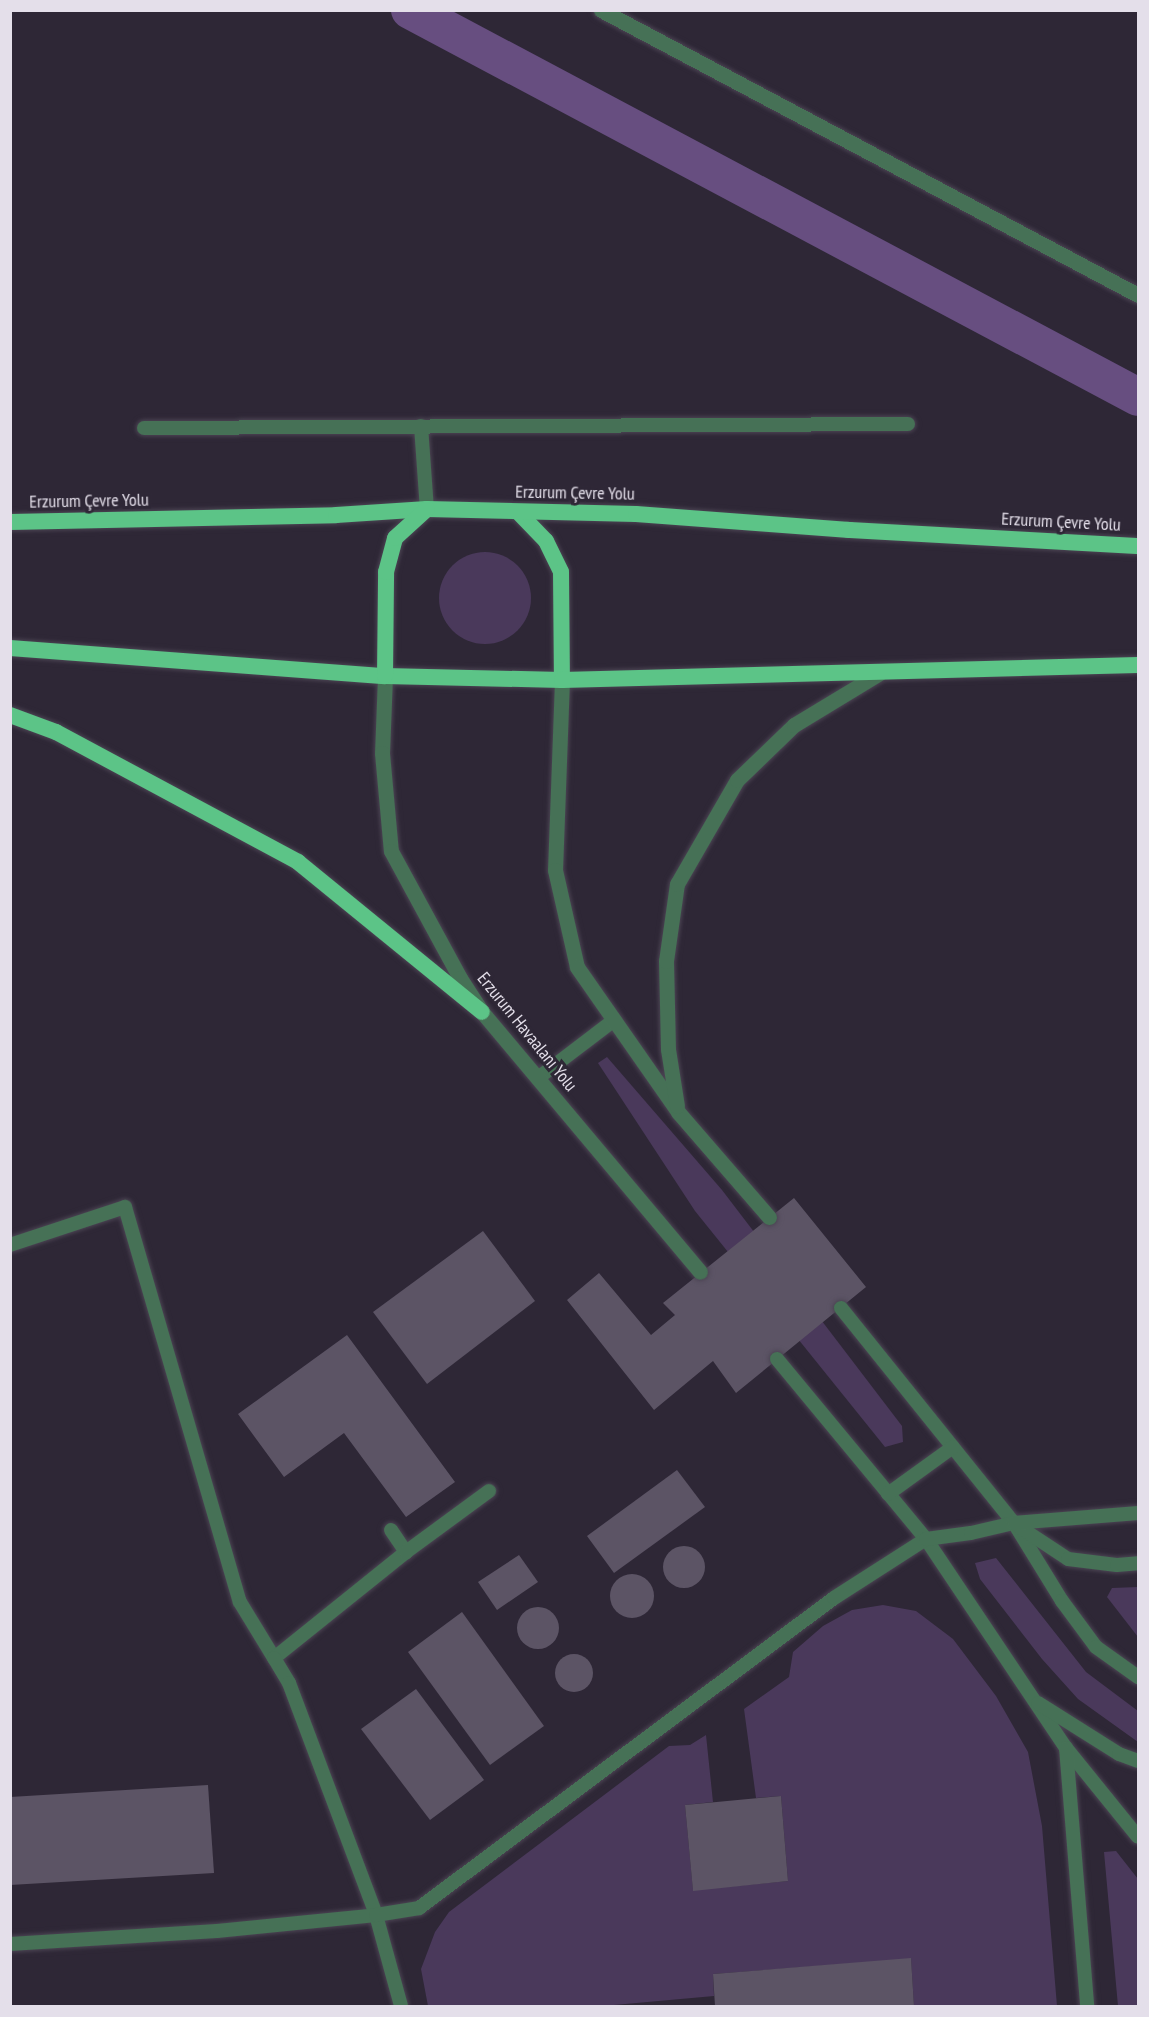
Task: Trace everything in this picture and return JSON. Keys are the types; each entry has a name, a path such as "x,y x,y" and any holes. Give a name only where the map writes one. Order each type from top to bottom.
{"highway":[{"name":"Erzurum Çevre Yolu","path":"10,522 336,515 427,509 636,514 849,530 1138,546"},
{"path":"385,676 386,572 395,538 427,509"},
{"path":"518,512 546,541 561,572 562,680"},
{"path":"10,648 385,676 562,680 1138,665"},
{"path":"10,715 56,732 298,862 482,1012"}],"street":[{"path":"601,10 1138,295"},
{"path":"678,1112 668,1049 666,961 677,884 737,780 794,725 880,673"},
{"name":"Erzurum Havaalanı Yolu","path":"385,676 382,753 391,851 460,978 482,1012 700,1272"},
{"path":"562,680 555,870 577,967 678,1112 769,1217"}],"lane":[{"path":"144,428 908,424"},
{"path":"421,426 427,509"},
{"path":"538,1078 614,1020"},
{"path":"10,1245 125,1207 240,1602 290,1683 376,1916 401,2007"},
{"path":"841,1308 1014,1523 1062,1601 1096,1647 1138,1677"},
{"path":"777,1359 926,1539 1066,1748 1138,1837"},
{"path":"888,1494 953,1447"},
{"path":"274,1658 406,1552 489,1491"},
{"path":"10,1944 217,1931 376,1916 419,1908 834,1598 926,1539 971,1533 1014,1523 1138,1513"},
{"path":"1014,1523 1068,1559 1117,1565 1138,1563"},
{"path":"391,1530 406,1552"},
{"path":"1034,1700 1119,1754 1138,1761"},
{"path":"1066,1748 1087,2007"}],"shaded area":[{"path":"485,552 503,555 518,565 528,580 531,598 528,616 518,631 503,641 485,644 467,641 452,631 442,616 439,598 442,580 452,565 467,555"},
{"path":"607,1057 722,1190 902,1426 903,1442 885,1447 695,1211 598,1063"},
{"path":"996,1558 1086,1672 1138,1711 1138,1742 1078,1699 1042,1659 980,1579 975,1563"},
{"path":"1138,1587 1138,1637 1107,1597 1112,1588"},
{"path":"883,1605 916,1611 953,1639 996,1696 1028,1752 1042,1826 1057,2006 914,2006 911,1959 713,1974 714,1996 603,2006 428,2006 421,1969 435,1932 449,1912 669,1746 690,1745 706,1735 713,1802 685,1805 693,1890 788,1881 781,1796 756,1798 744,1709 789,1677 793,1652 823,1626 852,1610"},
{"path":"1116,1851 1138,1879 1138,2006 1118,2006 1104,1852"}],"building":[{"path":"794,1198 866,1287 736,1393 713,1361 654,1410 567,1300 599,1273 651,1335 675,1315 663,1303"},
{"path":"483,1231 535,1301 427,1384 373,1312"},
{"path":"347,1335 455,1482 406,1517 344,1433 284,1477 238,1414"},
{"path":"677,1470 705,1507 614,1573 587,1536"},
{"path":"684,1546 692,1547 699,1552 704,1559 704,1575 699,1582 692,1587 684,1588 676,1587 669,1582 664,1575 663,1567 664,1559 669,1552 676,1547"},
{"path":"519,1555 538,1582 497,1610 478,1582"},
{"path":"632,1574 647,1581 654,1596 647,1611 632,1618 617,1611 610,1596 617,1581"},
{"path":"538,1607 546,1608 553,1613 558,1620 558,1636 553,1643 546,1648 538,1649 530,1648 523,1643 518,1636 517,1628 518,1620 523,1613 530,1608"},
{"path":"462,1612 544,1726 490,1765 408,1652"},
{"path":"574,1654 587,1660 593,1673 587,1686 574,1692 561,1686 555,1673 561,1660"},
{"path":"416,1689 484,1780 430,1820 361,1729"},
{"path":"208,1785 214,1873 10,1885 10,1797"},
{"path":"781,1796 788,1881 693,1891 685,1805"},
{"path":"911,1958 914,2006 715,2006 713,1974"}],"waterway":[{"path":"410,10 1138,397"}]}
